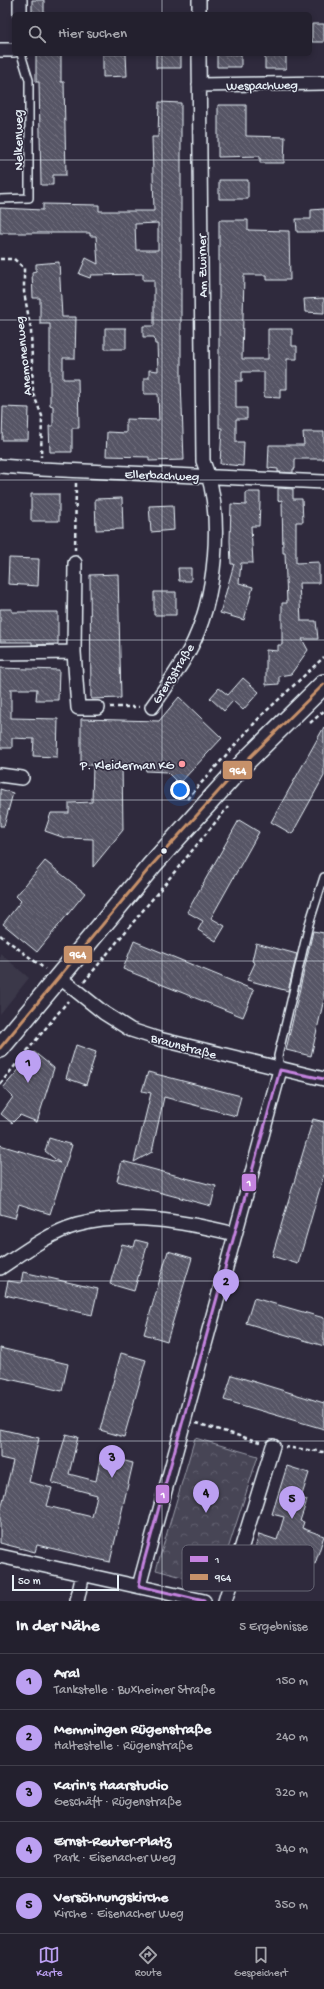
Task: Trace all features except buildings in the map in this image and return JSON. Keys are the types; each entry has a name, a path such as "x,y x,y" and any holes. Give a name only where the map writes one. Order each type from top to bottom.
{"main road":[{"path":"0,1048 52,973 244,763 324,684"}],"street":[{"path":"20,0 20,12"},
{"path":"199,0 199,12"},
{"path":"0,50 12,50"},
{"name":"Am Zwirner","path":"199,56 203,461 209,476"},
{"name":"Wespachweg","path":"199,85 324,83"},
{"name":"Ellerbachweg","path":"0,466 76,471 324,482"},
{"name":"Grenzstraße","path":"152,707 190,649 210,591 213,568 215,516 209,476"},
{"path":"75,563 74,652 78,708 98,708"},
{"path":"0,653 74,652"},
{"path":"0,775 22,778"},
{"name":"Braunstraße","path":"52,973 118,1023 138,1033 280,1070 324,1079"},
{"path":"139,1586 280,1070"},
{"path":"0,1268 54,1234 77,1225 102,1221 145,1219 168,1221 235,1234"},
{"path":"242,1545 273,1446"},
{"path":"0,1556 204,1601"},
{"path":"77,1601 83,1574"},
{"path":"225,1601 228,1591"}],"lane":[{"name":"Nelkenweg","path":"0,199 29,198 29,80 22,56"},
{"path":"280,1070 278,1056 309,924 324,877"}],"path":[{"name":"Anemonenweg","path":"0,259 14,259 24,268 24,292 31,330 33,392 42,416 41,469"},
{"path":"75,563 76,471"},
{"name":"Grenzstraße","path":"98,708 152,707"},
{"path":"308,725 324,711"},
{"path":"0,1084 233,801"},
{"path":"0,935 52,973"},
{"path":"184,1420 273,1446 324,1452"}],"shaded area":[{"path":"0,953 29,978 0,1014"}],"green space":[{"path":"195,1438 258,1456 229,1545 182,1545 182,1577 156,1570"}],"transit line":[{"name":"964","path":"0,1048 152,865 244,763 324,684"},
{"name":"1","path":"204,1601 139,1586 143,1565 280,1070 324,1079"}],"place":[{"name":"P. Kleiderman KG","path":"182,764"},
{"name":"Aral","path":"28,1083"},
{"name":"Memmingen Rügenstraße","path":"226,1302"},
{"name":"Karin's Haarstudio","path":"112,1478"},
{"name":"Ernst-Reuter-Platz","path":"206,1513"},
{"name":"Versöhnungskirche","path":"292,1519"}]}
